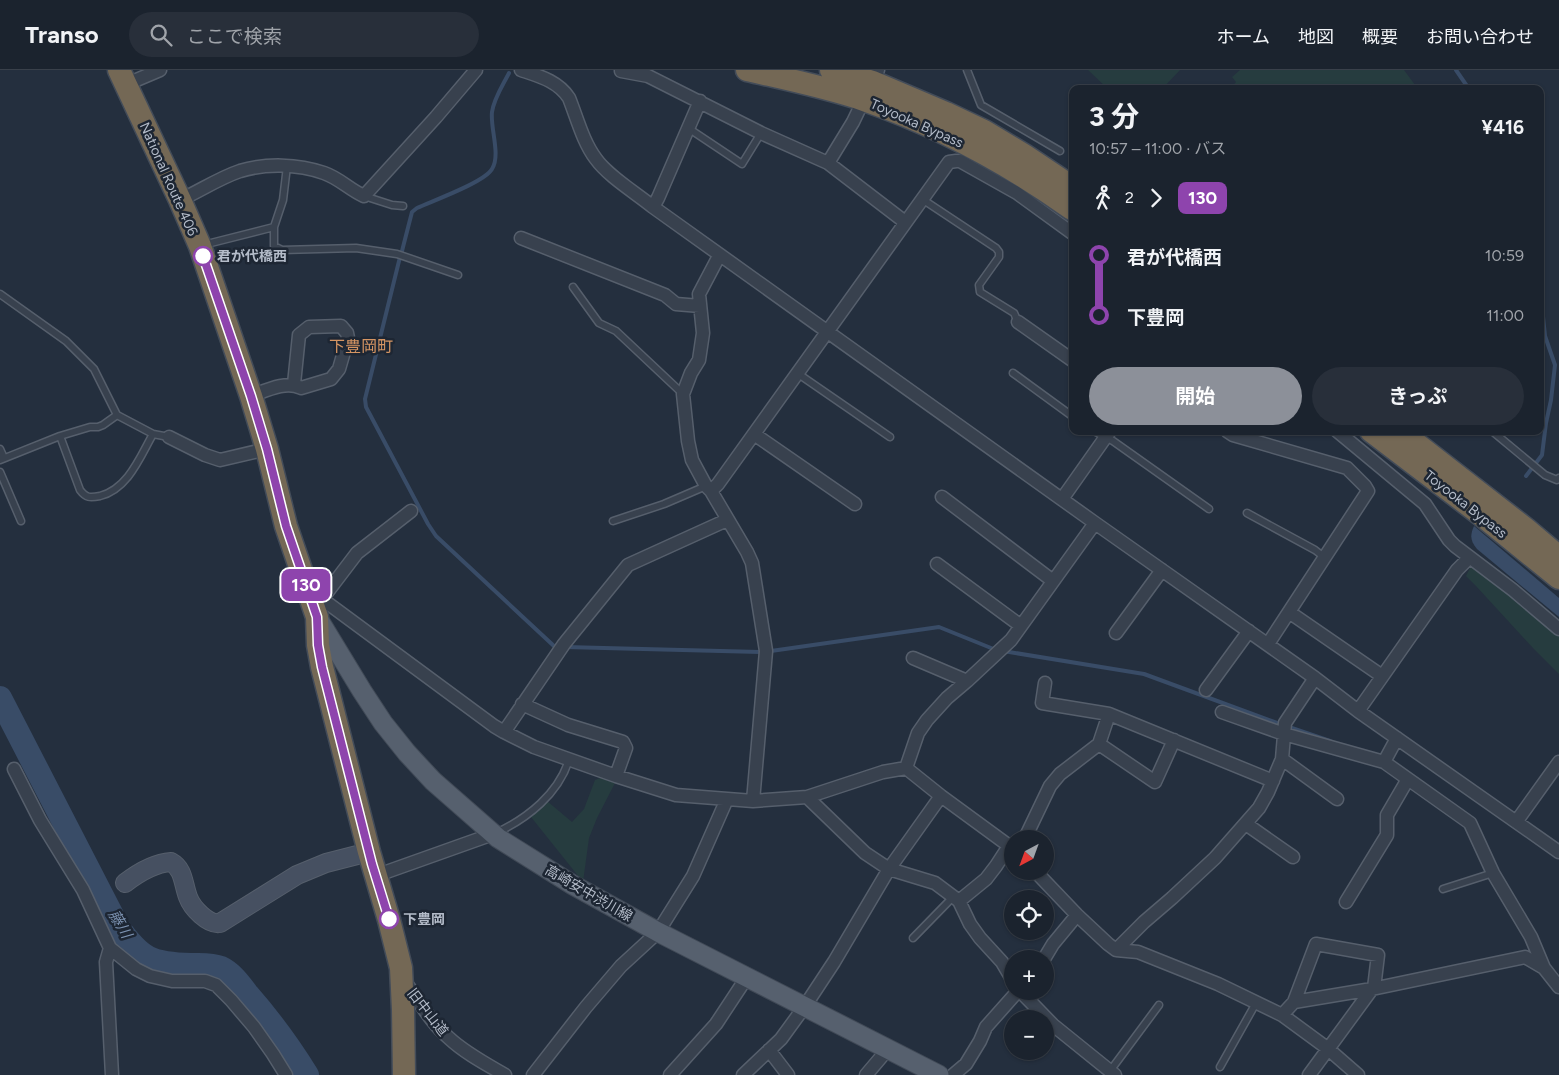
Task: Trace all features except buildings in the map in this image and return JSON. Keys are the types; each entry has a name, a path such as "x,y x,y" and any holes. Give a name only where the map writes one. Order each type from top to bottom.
{"highway":[{"name":"Toyooka Bypass","path":"747,70 792,80 872,84 932,128 980,151 1036,184 1069,208"},
{"name":"Toyooka Bypass","path":"831,70 921,102 984,132 1024,154 1069,185"},
{"name":"National Route 406","path":"123,77 200,246 251,396 267,449 286,526 317,606"},
{"name":"Toyooka Bypass","path":"1376,435 1480,514 1559,578"},
{"name":"Toyooka Bypass","path":"1405,435 1559,557"},
{"path":"317,606 318,645 322,667 375,876 389,920 401,968 404,1075"}],"main road":[{"name":"高崎安中渋川線","path":"317,606 362,691 383,723 433,781 493,834 573,885 658,932 939,1075"}],"street":[{"path":"123,77 160,70"},
{"path":"180,200 239,171 266,166 304,168 323,173 364,196 436,118 476,70"},
{"path":"521,70 544,78 565,92 596,158 604,169 653,207 1094,523 1268,644 1358,711 1559,852"},
{"path":"621,70 648,76 761,133 828,163 905,222"},
{"path":"828,163 853,122 872,84"},
{"path":"653,207 700,101"},
{"path":"709,488 718,484 949,162 960,162 1017,193 1069,231"},
{"path":"520,238 665,295 676,304 700,306"},
{"path":"719,256 699,294 703,333 698,360 683,394 692,460 752,563 766,651 753,801"},
{"path":"1018,322 1069,358"},
{"path":"251,396 275,388 294,384 301,388 331,379 339,369 348,338 347,333 341,326 309,327 299,335 294,384"},
{"path":"754,434 855,504"},
{"path":"1062,499 1102,435"},
{"path":"1233,435 1347,468 1366,486 1368,491 1268,644"},
{"path":"1342,435 1425,504 1449,540 1559,629"},
{"path":"169,437 205,456 220,460 267,449"},
{"path":"942,498 1053,581"},
{"path":"411,511 357,553 317,606 504,732 534,747 676,795 753,801 807,796 883,772 906,768 1004,842"},
{"path":"504,732 564,644 628,565 727,520"},
{"path":"906,768 918,733 927,720 947,698 1004,648 1022,626 1094,523"},
{"path":"1358,711 1457,570 1470,558"},
{"path":"937,564 1022,626"},
{"path":"1116,633 1162,570"},
{"path":"1289,612 1382,676"},
{"path":"1206,690 1249,631"},
{"path":"913,658 967,681"},
{"path":"1116,950 1215,858 1260,808 1282,760 1284,729 1315,678"},
{"path":"1045,684 1042,703 1109,714 1273,781"},
{"path":"522,704 568,725 623,742 626,748 616,776"},
{"path":"1222,712 1284,729 1384,762 1470,823 1493,873 1531,937 1544,968 1559,987"},
{"path":"1030,830 1050,786 1065,770 1099,744 1109,714"},
{"path":"1384,762 1397,738"},
{"path":"1099,744 1155,782 1174,740"},
{"path":"1282,760 1337,799"},
{"path":"1516,822 1559,762"},
{"path":"14,769 40,820 83,890 110,948 136,969 150,976 172,981 205,981 216,985 254,1027 286,1075"},
{"path":"1346,902 1387,835 1387,814 1408,779"},
{"path":"807,796 866,853 889,869 935,882 956,899 980,938 1004,965"},
{"path":"743,1075 781,1039 806,1006 889,869 941,796"},
{"path":"533,1075 621,966 658,932 693,876 727,799"},
{"path":"1246,824 1293,857"},
{"path":"375,876 493,834"},
{"path":"126,882 148,869 171,862 179,868 190,901 207,921 220,924 298,875 338,859 369,852"},
{"path":"956,899 986,879 1004,856"},
{"path":"1044,880 1077,915 1116,950 1138,952 1257,1002 1282,1015 1327,1048 1358,1075"},
{"path":"1050,950 1077,915"},
{"path":"1282,1015 1294,1002 1316,944 1378,955 1373,988 1308,1075"},
{"path":"110,948 106,962 112,1075"},
{"path":"1294,1002 1525,957 1544,968"},
{"path":"670,1075 716,1024 747,977"},
{"name":"旧中山道","path":"402,981 408,986 435,1024 449,1039 505,1075"},
{"path":"953,1075 966,1064 986,1027 1011,1000"},
{"path":"1028,1000 1053,1024 1112,1073"},
{"path":"866,1075 888,1049"},
{"path":"770,1050 788,1075"}],"lane":[{"path":"967,70 981,104 1060,151"},
{"path":"688,128 742,164 761,133"},
{"path":"287,166 283,200 274,227 274,246 282,250 356,248 397,254 458,275"},
{"path":"364,196 392,205 403,206"},
{"path":"922,199 996,248 999,252 999,257 979,285 980,292 1014,313 1018,322"},
{"path":"200,246 274,227"},
{"path":"573,286 599,323 616,331 683,394"},
{"path":"0,294 66,341 94,369 117,415 153,434 169,437"},
{"path":"797,373 890,437"},
{"path":"1013,373 1069,414"},
{"path":"0,449 2,459 60,436 90,427 98,427 117,415"},
{"path":"60,436 80,490 89,498 106,494 120,486 129,475 153,434"},
{"path":"1106,435 1209,508"},
{"path":"1497,435 1545,475 1557,480 1559,478"},
{"path":"0,472 21,520"},
{"path":"613,521 709,488"},
{"path":"1247,513 1315,550 1324,557"},
{"path":"493,834 514,823 536,807 558,784 566,772 570,760"},
{"path":"1444,889 1493,873"},
{"path":"913,938 956,899"},
{"path":"1220,1067 1257,1002"},
{"path":"1112,1073 1159,1005"}],"green space":[{"path":"1088,70 1180,70 1166,85 1104,85"},
{"path":"1240,70 1404,70 1415,85 1233,85 1236,82 1232,77"},
{"path":"1472,564 1529,612 1532,611 1559,635 1559,674 1466,576"},
{"path":"600,778 615,783 589,838 583,882 531,817 547,801 572,822 584,809 595,780"}],"water":[{"path":"1474,526 1559,598 1559,617 1477,549 1471,538"}],"waterway":[{"path":"1456,70 1466,85"},
{"path":"402,251 412,212 479,180 492,169 496,156 492,112 509,73"},
{"path":"400,257 365,399 366,407 436,536 555,647 558,647"},
{"path":"1526,476 1542,455 1551,400 1555,365 1545,336 1544,326"},
{"path":"771,651 939,627 996,650"},
{"path":"565,647 760,652"},
{"path":"1003,651 1144,674 1330,741"},
{"name":"藤川","path":"0,698 118,927 126,938 141,953 156,961 214,966 229,973 272,1024 307,1075"}],"bus line":[{"name":"130","path":"203,256 251,396 267,449 286,526 317,617 318,645 322,667 375,876 389,919"}],"place":[{"name":"君が代橋西","path":"203,256"},
{"name":"下豊岡","path":"389,919"}],"district":[{"name":"下豊岡町","path":"361,346"}]}
